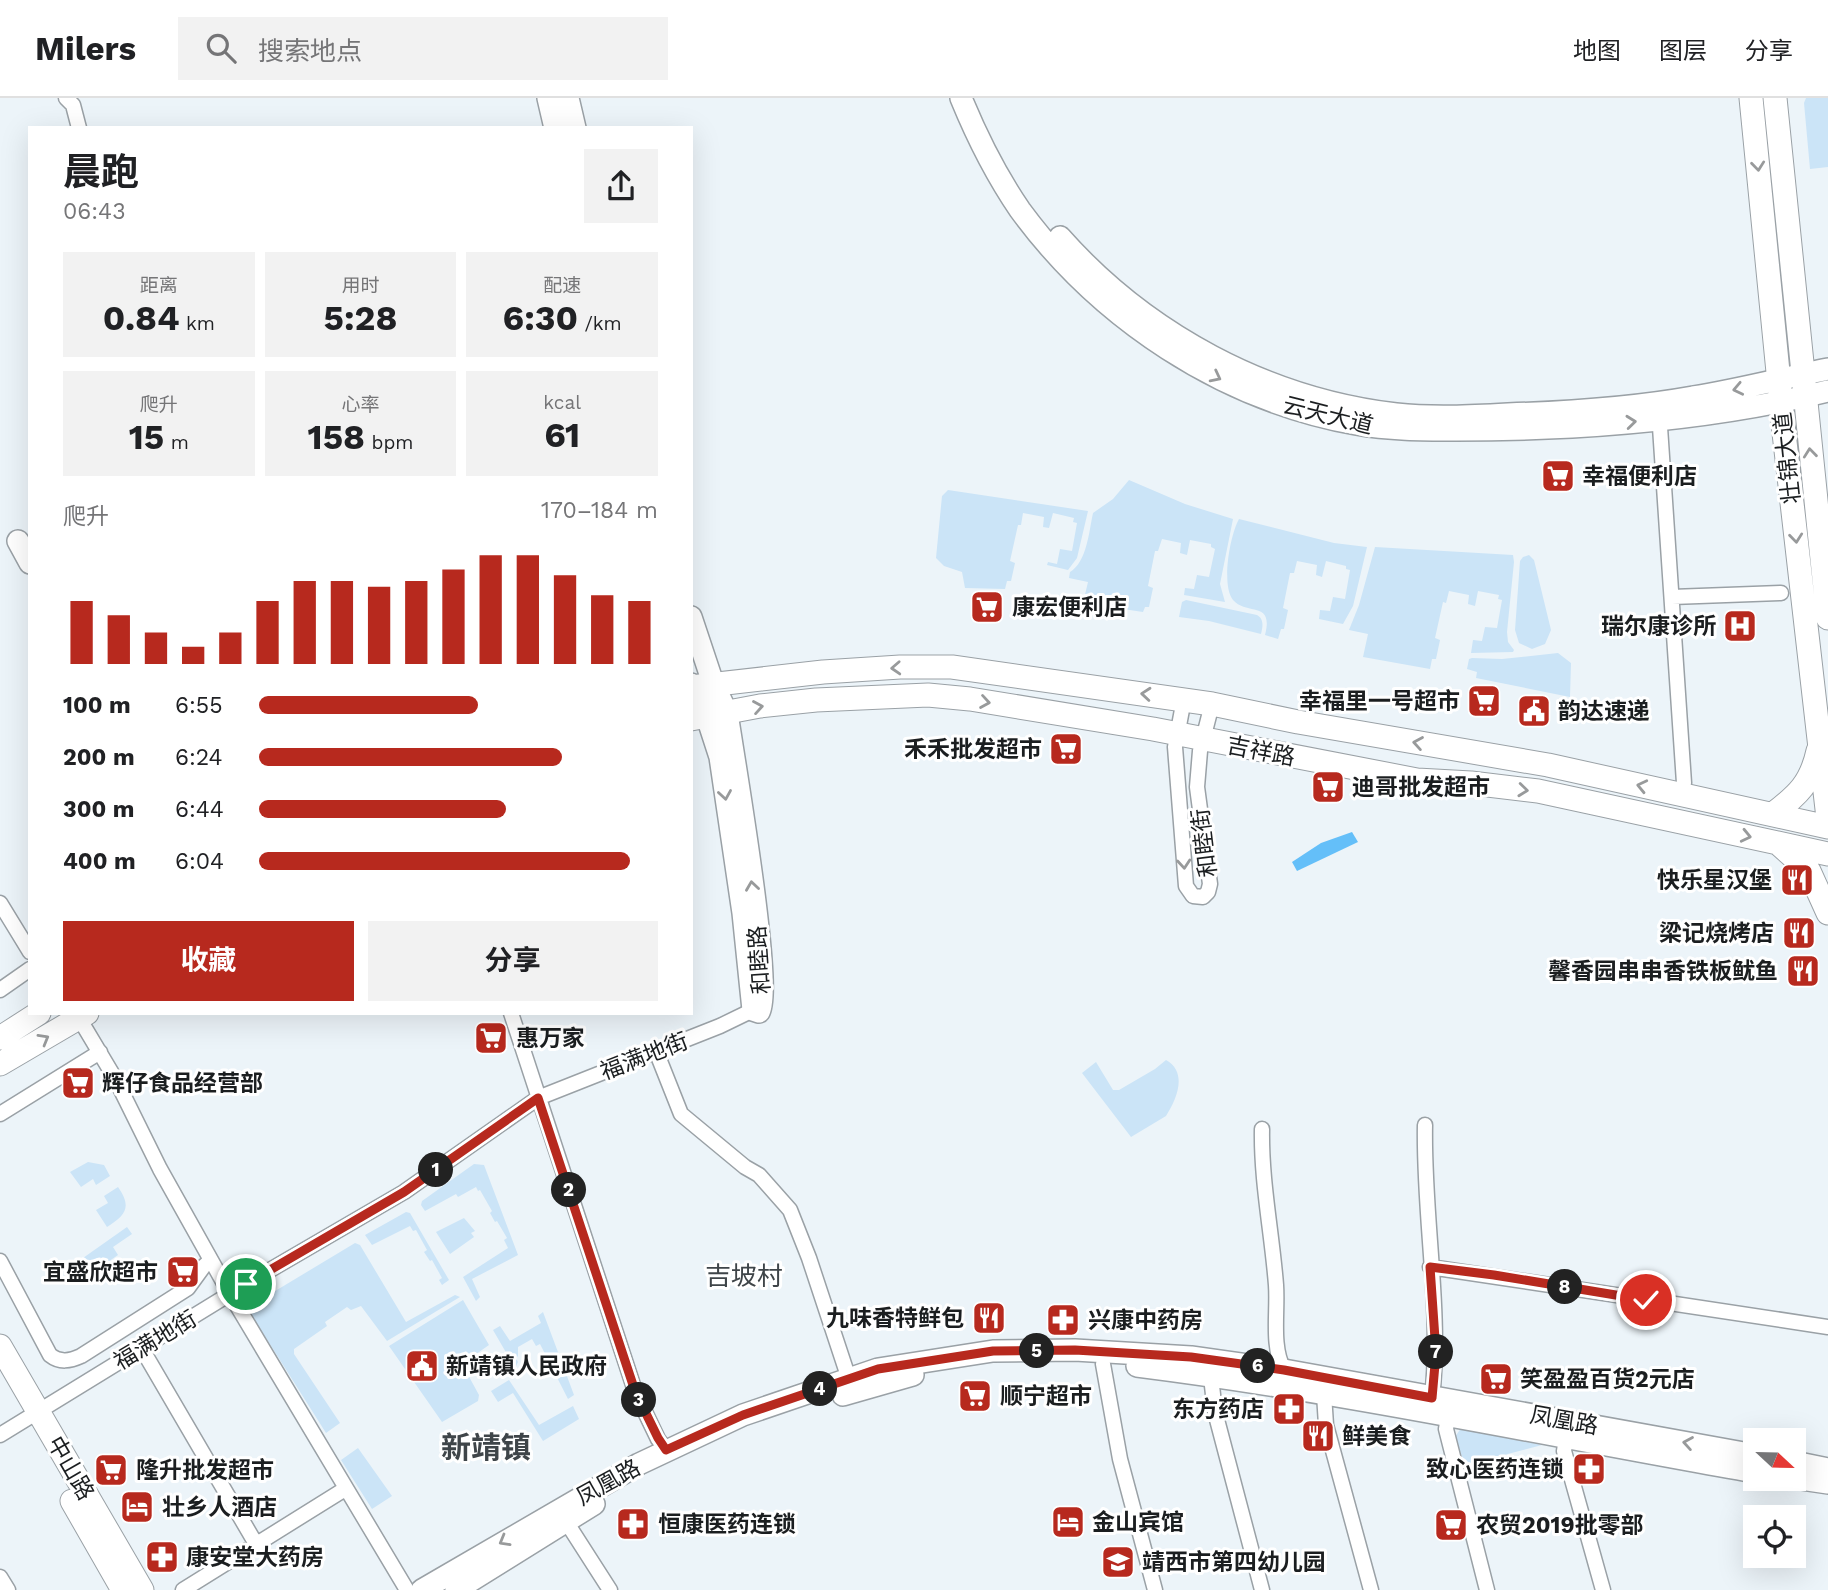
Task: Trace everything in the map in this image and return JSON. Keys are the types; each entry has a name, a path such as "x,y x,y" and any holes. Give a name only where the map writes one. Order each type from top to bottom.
{"main road":[{"path":"548,98 555,126"},
{"path":"568,98 575,126"},
{"name":"云天大道","path":"961,98 985,150 1019,208 1080,277 1116,312 1178,356 1241,389 1272,401 1355,424 1423,431 1539,429 1748,410 1828,391"},
{"name":"云天大道","path":"976,98 1002,154 1035,207 1107,284 1156,322 1197,348 1237,369 1297,392 1349,406 1394,413 1483,415 1576,411 1690,398 1828,369"},
{"name":"壮锦大道","path":"1751,98 1828,818"},
{"name":"壮锦大道","path":"1775,98 1828,618"},
{"path":"18,541 28,559"},
{"name":"和睦路","path":"693,640 697,685 720,757 743,913 753,1010"},
{"name":"吉祥路","path":"697,685 823,672 952,667 1184,699 1548,765 1828,827"},
{"name":"吉祥路","path":"709,717 760,706 816,700 928,695 970,699 1176,733 1417,780 1538,791 1828,854"},
{"path":"1315,761 1323,726"},
{"path":"1773,814 1794,797 1810,778 1819,745"},
{"path":"1775,842 1787,849 1809,871 1828,913"},
{"path":"0,1038 36,1015"},
{"path":"0,1064 83,1016"},
{"name":"中山路","path":"0,1346 31,1415 123,1590"},
{"name":"凤凰路","path":"422,1590 666,1450 743,1415 878,1369 993,1351 1075,1350 1191,1357 1284,1370 1743,1453"},
{"name":"凤凰路","path":"456,1590 618,1488 737,1428 905,1377 941,1370 1037,1362 1103,1364 1211,1377 1510,1426 1743,1470"},
{"name":"中山路","path":"0,1377 31,1415 142,1590"},
{"path":"1806,1464 1828,1469"},
{"path":"1806,1480 1828,1483"}],"street":[{"path":"66,98 73,105 78,126"},
{"path":"1660,427 1684,783"},
{"path":"1672,597 1781,593"},
{"name":"和睦街","path":"1184,699 1176,733 1177,784 1186,886 1193,896 1203,897 1210,884 1197,787 1200,751 1212,704"},
{"path":"0,903 28,948"},
{"path":"0,990 28,970"},
{"name":"福满地街","path":"0,1434 404,1192 538,1098 720,1026 753,1010"},
{"path":"513,1015 635,1391 666,1450"},
{"path":"83,1016 160,1169 230,1294 407,1590"},
{"path":"656,1051 681,1114 745,1167 759,1175 790,1210 809,1258 849,1379"},
{"path":"0,1114 100,1052"},
{"path":"1424,1125 1436,1353 1432,1398"},
{"path":"1262,1129 1276,1288 1277,1348 1279,1362 1284,1370"},
{"path":"0,1261 50,1355 59,1360 68,1360 81,1356 188,1289 211,1260"},
{"path":"1430,1267 1828,1327"},
{"path":"142,1349 256,1544"},
{"path":"1103,1364 1120,1459 1155,1590"},
{"path":"1211,1377 1214,1405 1262,1590"},
{"path":"1324,1394 1326,1425 1371,1590"},
{"path":"1448,1416 1446,1429 1488,1590"},
{"path":"1566,1438 1564,1451 1603,1590"},
{"path":"183,1590 345,1489"},
{"path":"566,1523 610,1590"},
{"path":"0,1577 8,1590"}],"shaded area":[{"path":"1806,98 1828,98 1828,167 1810,169 1804,103"},
{"path":"1129,480 1185,504 1233,519 1220,584 1225,602 1184,595 1185,588 1194,589 1197,575 1209,577 1215,549 1211,544 1190,540 1187,555 1180,553 1181,543 1162,539 1158,551 1155,551 1148,586 1153,588 1149,607 1145,607 1143,612 1083,603 1088,582 1069,578 1070,572 1084,554 1093,513 1113,499"},
{"path":"948,490 1088,511 1077,558 1068,570 1047,565 1048,562 1057,564 1060,549 1072,551 1077,523 1073,522 1074,518 1053,513 1049,528 1043,527 1044,517 1023,513 1010,561 1015,563 1011,581 1007,581 1005,589 965,588 962,572 944,566 936,558 942,496"},
{"path":"1239,519 1334,543 1367,547 1353,606 1343,624 1319,619 1320,610 1330,611 1333,597 1345,599 1350,570 1346,569 1346,566 1326,561 1322,577 1316,575 1317,565 1297,561 1294,573 1290,573 1283,608 1288,610 1284,629 1281,629 1278,639 1265,635 1267,624 1263,613 1239,605 1229,593 1228,560"},
{"path":"1375,547 1513,555 1507,632 1513,652 1471,653 1473,640 1482,641 1485,627 1497,628 1502,600 1498,599 1499,595 1478,591 1475,606 1468,604 1469,595 1449,591 1446,603 1443,602 1435,638 1440,640 1436,659 1432,659 1430,669 1363,657 1368,634 1349,630"},
{"path":"1529,555 1534,560 1551,630 1545,644 1532,649 1519,643 1515,630 1520,561"},
{"path":"1186,600 1257,615 1262,623 1261,634 1209,621 1179,617 1182,602"},
{"path":"1558,653 1571,663 1570,697 1476,678 1477,672 1467,669 1469,659 1472,658 1502,659"},
{"path":"1352,832 1358,842 1297,871 1292,862 1321,843"},
{"path":"1166,1060 1173,1065 1179,1079 1174,1102 1166,1116 1131,1137 1082,1073 1096,1062 1113,1090 1119,1090"},
{"path":"88,1162 104,1165 110,1176 96,1185 93,1179 81,1187 70,1172"},
{"path":"474,1164 484,1165 518,1255 472,1279 480,1297 476,1301 463,1277 508,1248 504,1240 507,1238 497,1221 495,1222 480,1190 476,1187 458,1197 456,1194 425,1211 421,1205 422,1201"},
{"path":"118,1187 125,1200 125,1210 107,1227 96,1210 108,1203 104,1196"},
{"path":"406,1212 410,1213 449,1280 442,1285 439,1280 442,1278 424,1252 427,1250 416,1230 413,1231 410,1226 372,1245 365,1235"},
{"path":"464,1218 475,1231 471,1233 474,1237 450,1254 436,1232"},
{"path":"127,1227 132,1234 113,1247 118,1255 105,1264 100,1257 88,1265 83,1258"},
{"path":"355,1243 360,1245 406,1322 455,1295 460,1297 387,1341 361,1306 351,1310 347,1307 325,1322 327,1326 294,1349 294,1354 340,1423 326,1433 247,1308"},
{"path":"463,1300 489,1345 469,1359 464,1357 461,1362 479,1395 478,1401 442,1422 389,1346"},
{"path":"543,1312 574,1395 568,1399 540,1344 536,1346 532,1339 518,1347 518,1362 515,1368 493,1330 500,1326 510,1341 541,1323 538,1316"},
{"path":"509,1380 539,1425 573,1406 579,1419 543,1441 513,1393 498,1402 491,1391"},
{"path":"1461,1428 1542,1445 1465,1465 1455,1437"},
{"path":"358,1448 392,1496 372,1509 341,1460"}],"place":[{"name":"幸福便利店","path":"1558,476"},
{"name":"康宏便利店","path":"987,607"},
{"name":"瑞尔康诊所","path":"1740,626"},
{"name":"幸福里一号超市","path":"1484,701"},
{"name":"韵达速递","path":"1534,711"},
{"name":"禾禾批发超市","path":"1066,749"},
{"name":"迪哥批发超市","path":"1328,787"},
{"name":"快乐星汉堡","path":"1797,880"},
{"name":"梁记烧烤店","path":"1799,933"},
{"name":"馨香园串串香铁板鱿鱼","path":"1803,971"},
{"name":"惠万家","path":"491,1038"},
{"name":"辉仔食品经营部","path":"78,1083"},
{"name":"宜盛欣超市","path":"183,1272"},
{"name":"九味香特鲜包","path":"989,1318"},
{"name":"兴康中药房","path":"1063,1320"},
{"name":"新靖镇人民政府","path":"422,1366"},
{"name":"笑盈盈百货2元店","path":"1496,1379"},
{"name":"顺宁超市","path":"975,1396"},
{"name":"东方药店","path":"1289,1409"},
{"name":"鲜美食","path":"1318,1436"},
{"name":"致心医药连锁","path":"1589,1469"},
{"name":"隆升批发超市","path":"111,1470"},
{"name":"壮乡人酒店","path":"137,1507"},
{"name":"金山宾馆","path":"1068,1522"},
{"name":"恒康医药连锁","path":"633,1524"},
{"name":"农贸2019批零部","path":"1451,1525"},
{"name":"康安堂大药房","path":"162,1557"},
{"name":"靖西市第四幼儿园","path":"1118,1562"}],"district":[{"name":"吉坡村","path":"744,1276"},
{"name":"新靖镇","path":"486,1448"}],"route":[{"path":"246,1284 404,1192 538,1098 635,1391 666,1450 743,1415 878,1369 993,1351 1075,1350 1191,1357 1284,1370 1432,1398 1436,1353 1430,1267 1646,1300"}]}
